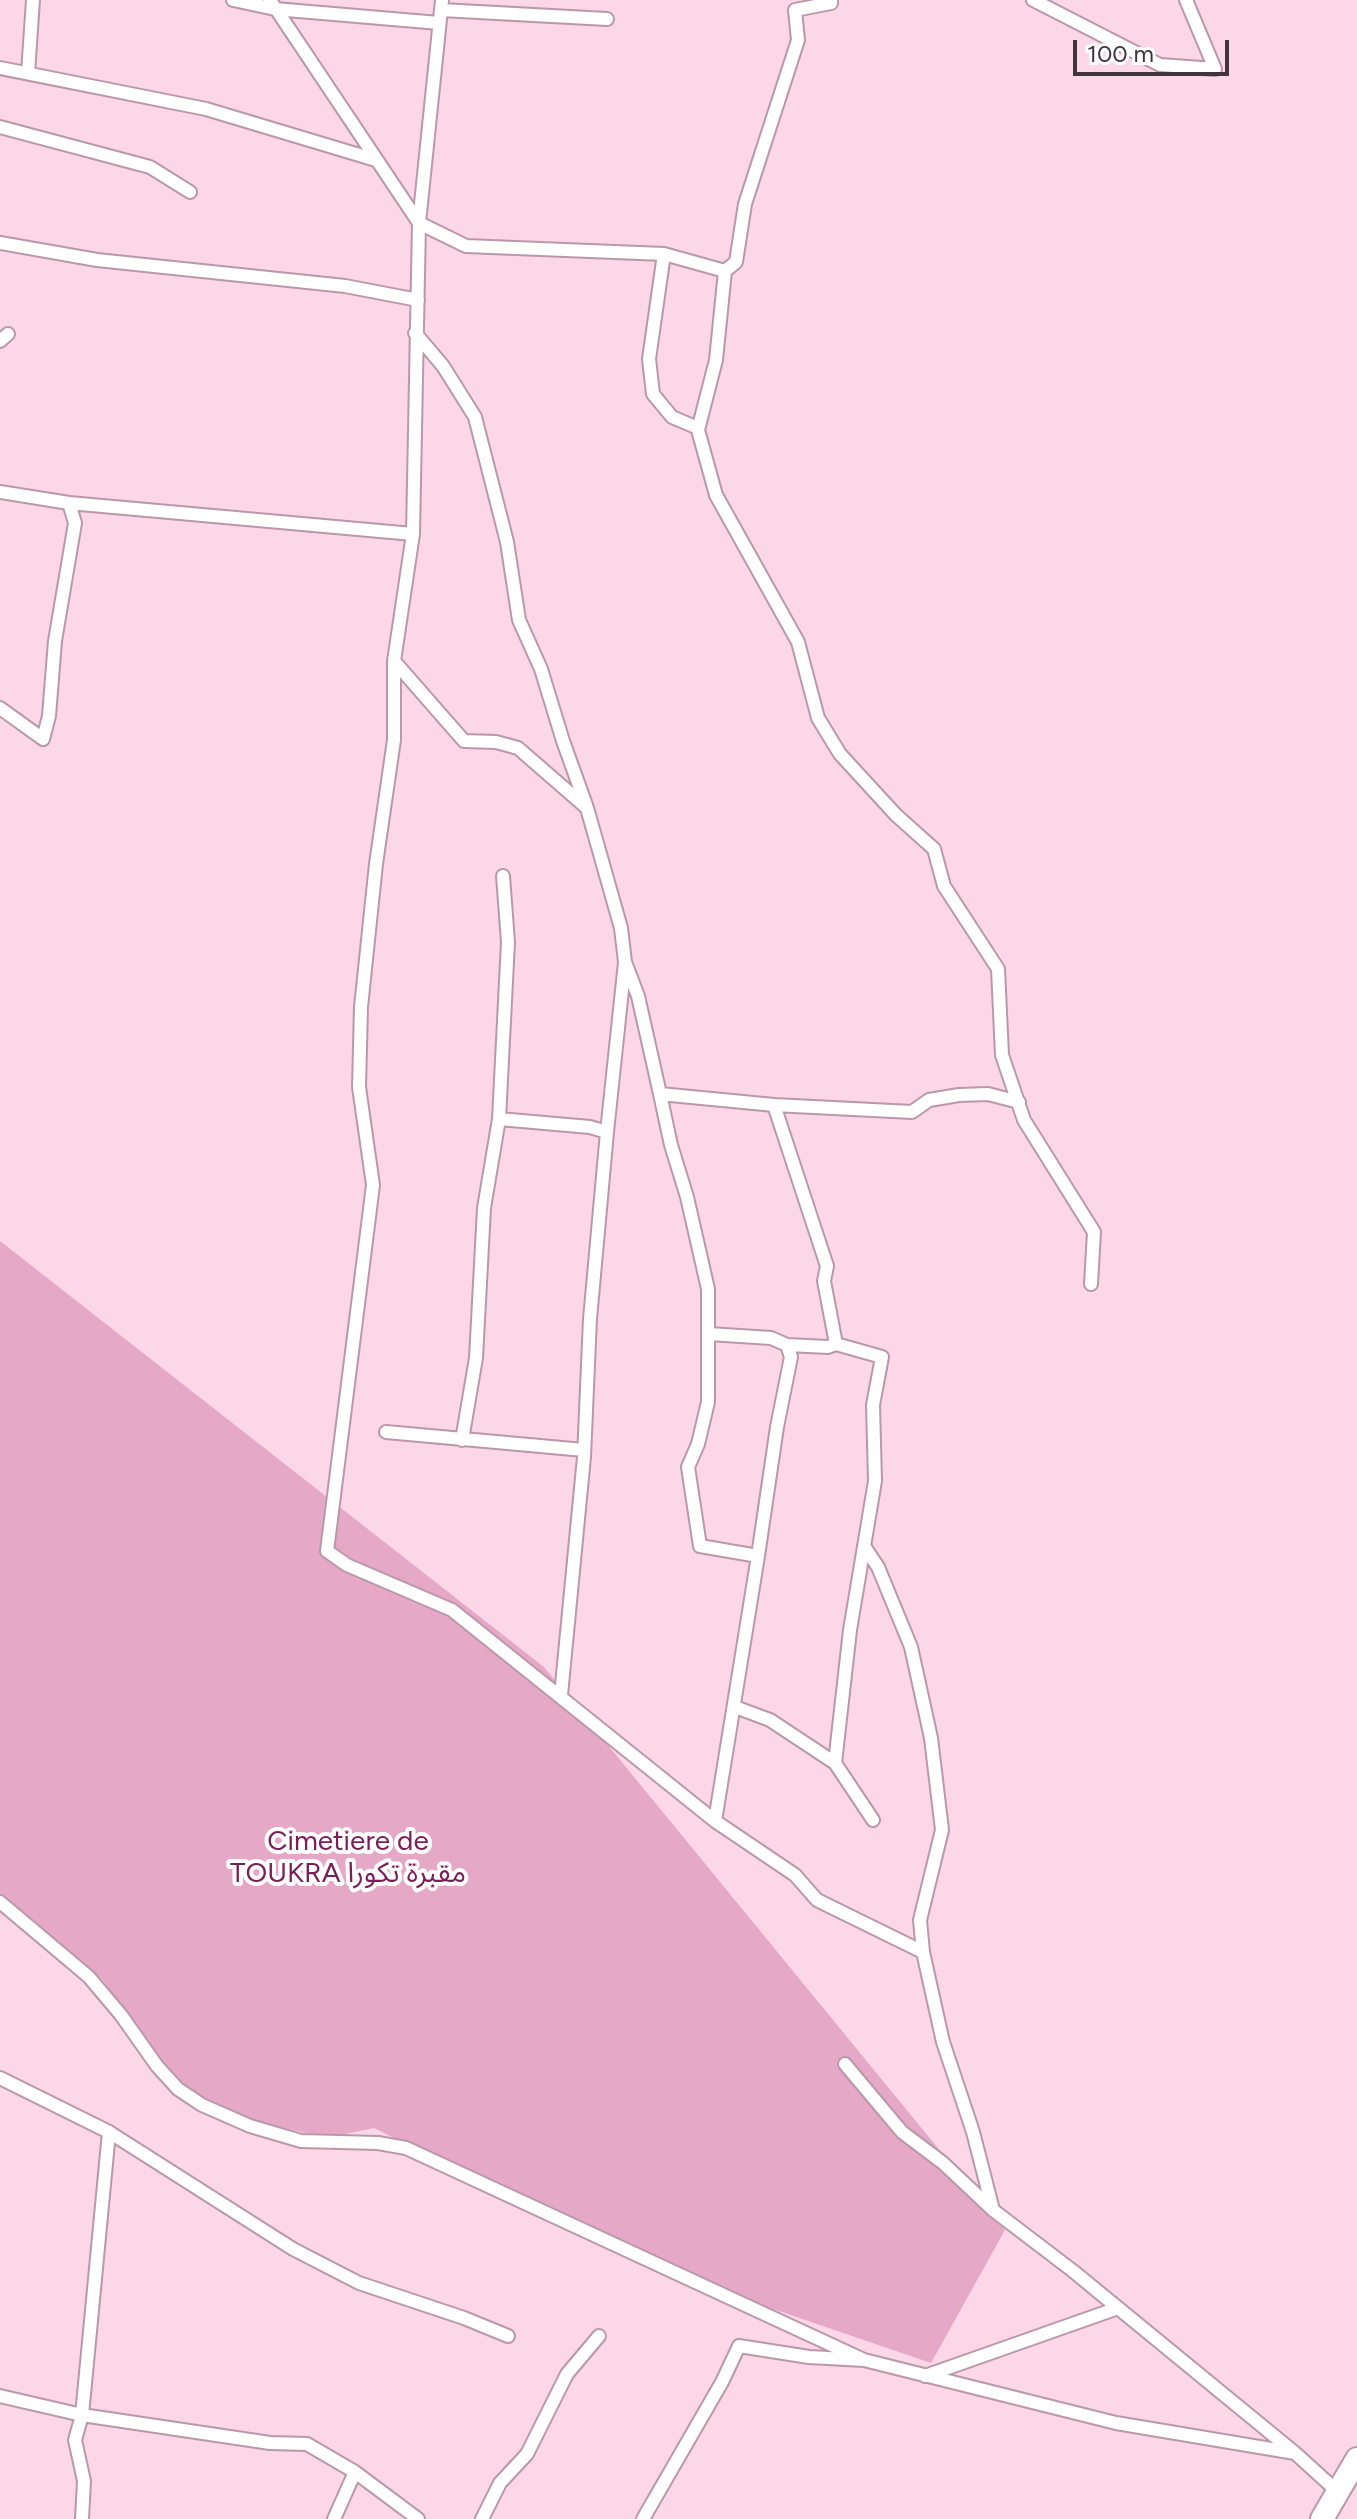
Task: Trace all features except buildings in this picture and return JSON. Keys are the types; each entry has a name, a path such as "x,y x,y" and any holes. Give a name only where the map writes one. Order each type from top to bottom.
{"highway":[{"path":"1322,2519 1357,2459"}],"street":[{"path":"28,73 33,0"},
{"path":"233,0 607,19"},
{"path":"831,0 831,3 795,10 798,40 745,204 736,262 725,271 716,360 698,430 716,495 798,642 818,718 840,754 896,815 934,849 944,886 998,969 1002,1055 1024,1120 1094,1232 1091,1284"},
{"path":"1033,0 1160,65 1215,69 1186,0"},
{"path":"272,4 419,223 466,246 664,254 725,271"},
{"path":"440,11 419,223 413,534 394,661 394,740 376,864 361,1007 359,1087 373,1185 327,1551 347,1565 452,1610 715,1821 795,1875 817,1900 923,1952"},
{"path":"0,68 206,109 376,160"},
{"path":"0,127 150,167 190,192"},
{"path":"0,243 97,260 345,286 418,300"},
{"path":"664,254 649,359 653,394 672,417 698,428"},
{"path":"415,333 443,366 475,417 507,542 519,620 541,669 587,808 621,928 625,962 590,1319 584,1450 561,1695"},
{"path":"0,492 69,503 413,534"},
{"path":"0,708 43,739 49,716 55,641 75,523 69,503"},
{"path":"394,661 464,741 496,742 518,748 587,808"},
{"path":"462,1440 476,1358 484,1208 499,1119 508,942 503,876"},
{"path":"625,962 638,996 708,1289 708,1402 698,1444 688,1467 700,1546 758,1556"},
{"path":"660,1094 774,1105 912,1112 929,1100 959,1095 988,1094 1019,1102"},
{"path":"774,1105 827,1266 824,1281 836,1344"},
{"path":"499,1119 590,1127 607,1132"},
{"path":"709,1334 771,1338 787,1345 828,1347 836,1344 882,1357 873,1405 875,1481 850,1630 835,1763"},
{"path":"715,1821 777,1427 791,1357 787,1345"},
{"path":"386,1432 584,1450"},
{"path":"864,1546 878,1567 911,1647 931,1738 942,1830 920,1920 923,1952 943,2042 973,2132 993,2210"},
{"path":"735,1707 770,1720 835,1763 873,1820"},
{"path":"0,1902 89,1977 178,2089 202,2105 250,2126 301,2141 378,2143 406,2148 864,2360 1116,2423 1295,2453"},
{"path":"845,2064 902,2132 943,2163 993,2210 1295,2453 1338,2492"},
{"path":"0,2078 109,2132 293,2249 359,2283 508,2336"},
{"path":"82,2519 84,2481 75,2440 82,2415 109,2132"},
{"path":"925,2376 1118,2308"},
{"path":"482,2519 500,2483 527,2454 567,2374 599,2336"},
{"path":"643,2519 722,2382 739,2346 809,2357 864,2360"},
{"path":"0,2396 82,2415 270,2443 307,2444 355,2472 418,2519"},
{"path":"334,2519 355,2472"}],"green space":[{"name":"Cimetiere de TOUKRA مقبرة تكورا","path":"0,1241 544,1667 1005,2230 931,2363 653,2268 374,2128 326,2138 184,2103 103,1980 0,1899"}]}
